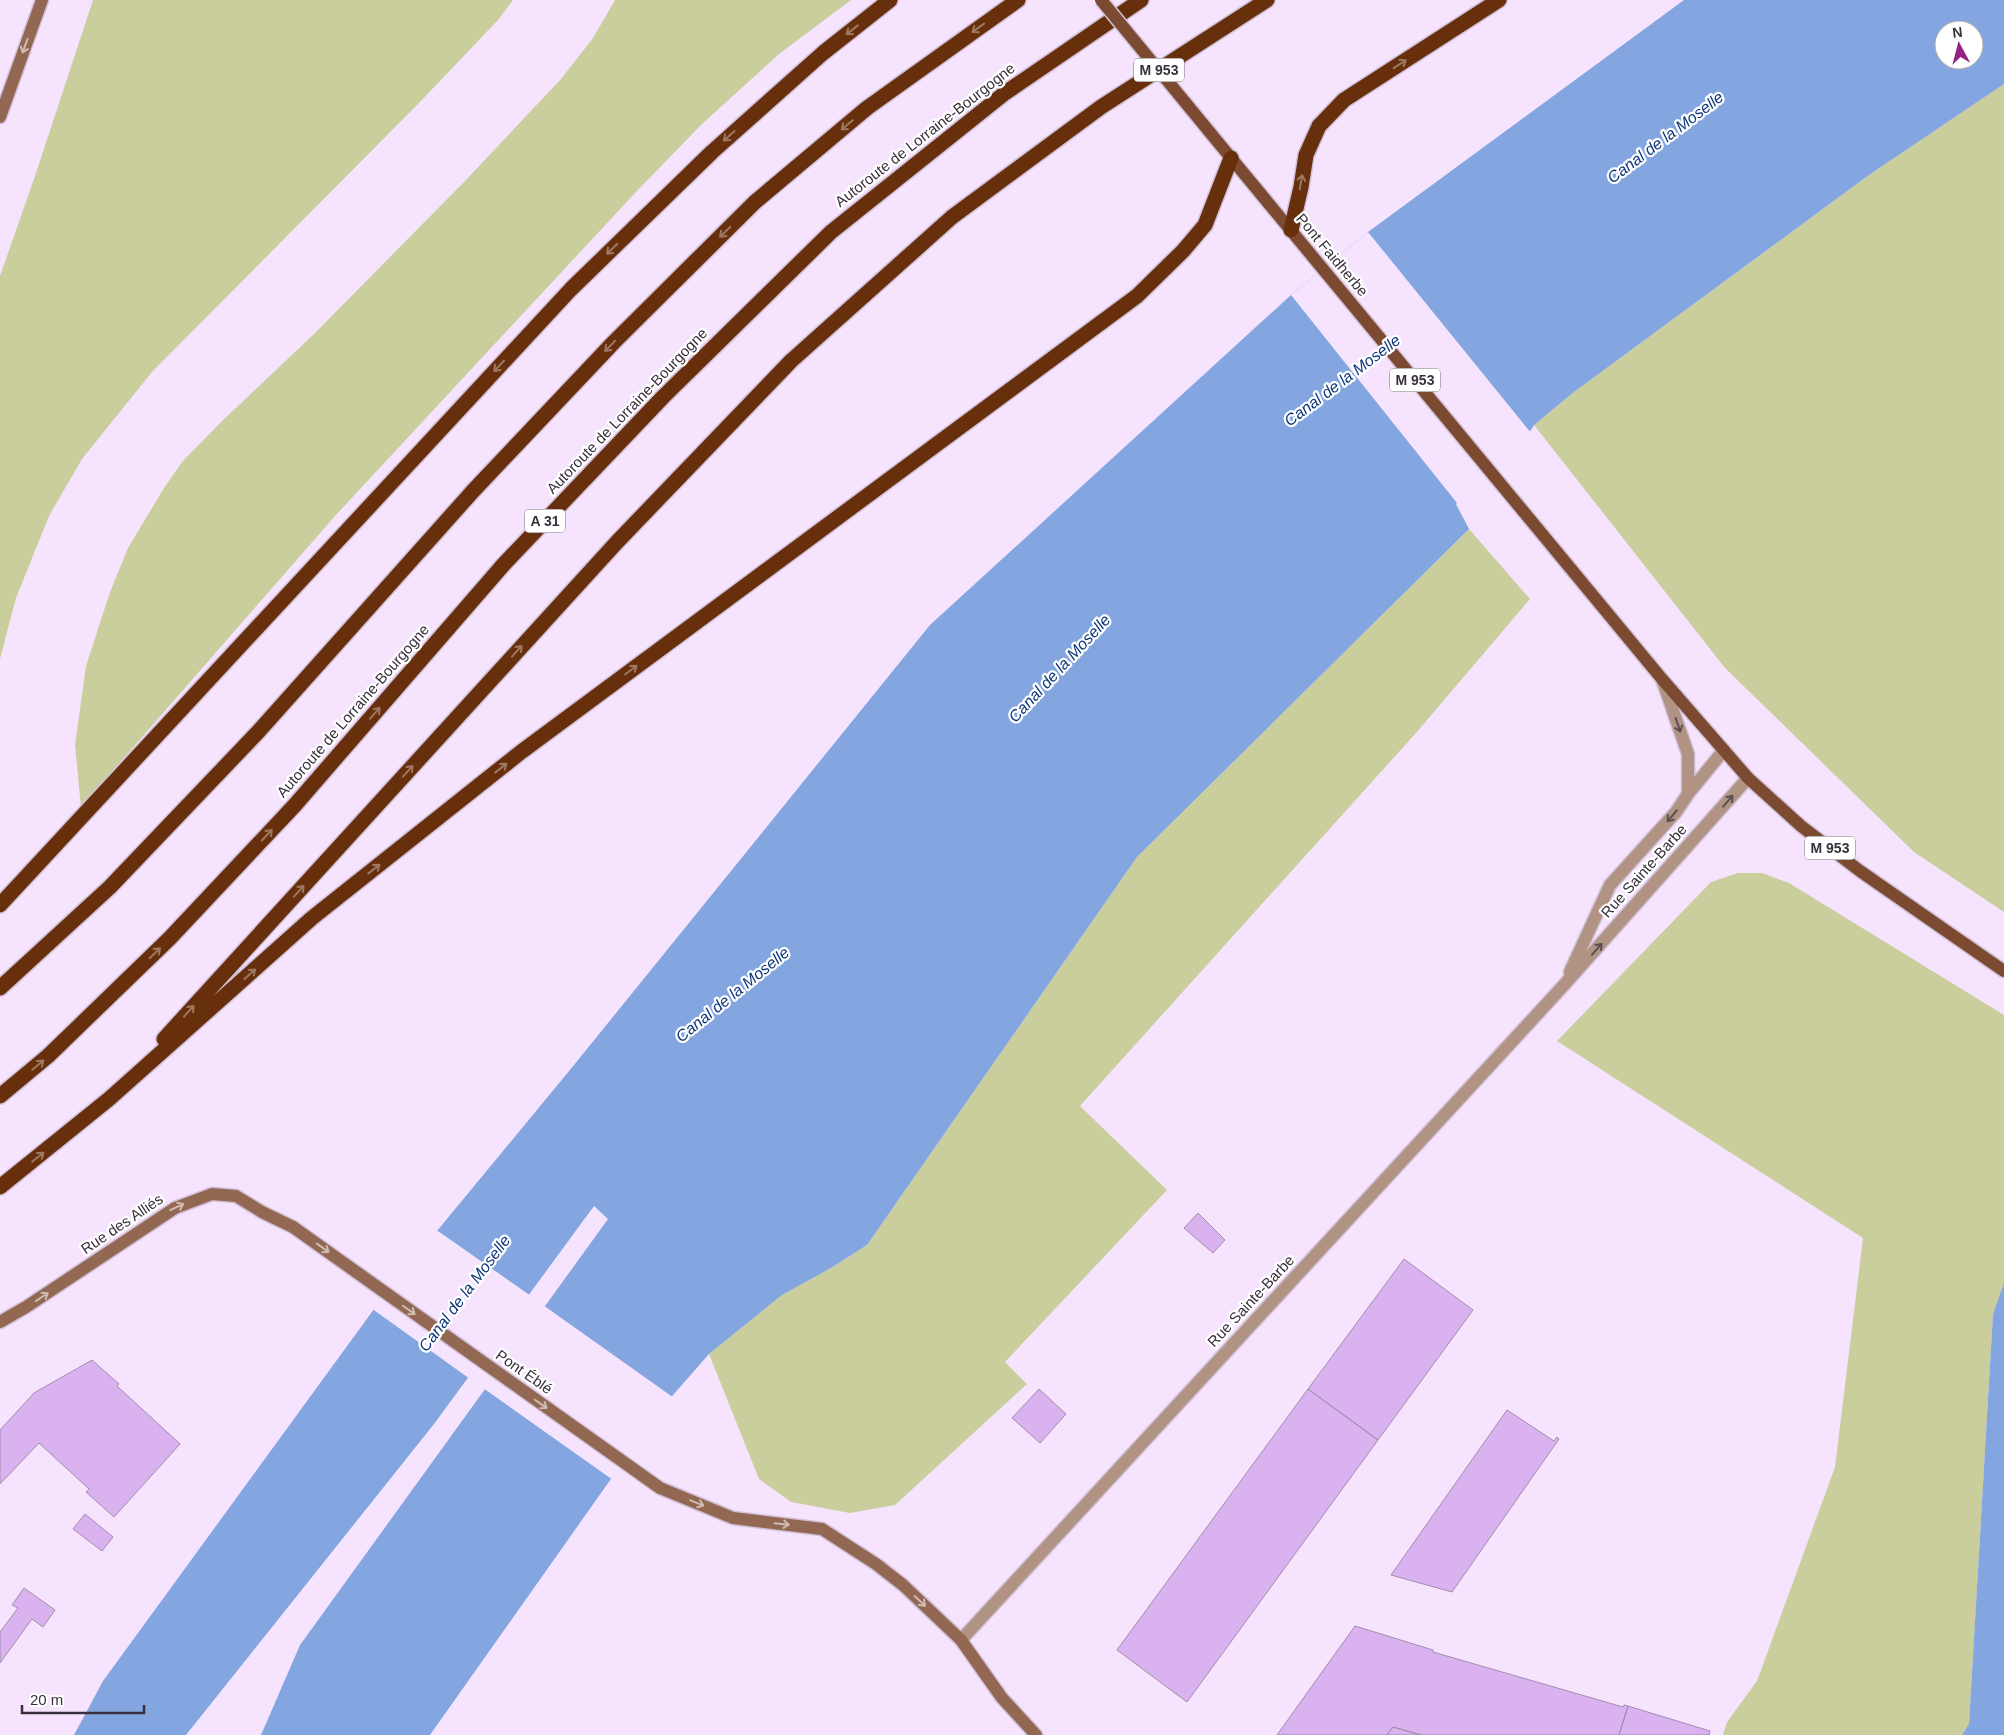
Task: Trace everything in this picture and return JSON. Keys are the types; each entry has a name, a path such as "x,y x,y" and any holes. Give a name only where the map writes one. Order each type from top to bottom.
{"highway":[{"path":"0,906 571,290 712,152 823,53 890,0"},
{"path":"0,988 123,873 258,732 473,491 607,349 748,209 867,108 1018,0"},
{"name":"Autoroute de Lorraine-Bourgogne","path":"0,1096 48,1056 170,938 295,805 504,564 663,397 831,232 1005,93 1141,0"},
{"path":"109,1099 617,542 791,361 952,217 1101,107 1267,0"},
{"path":"1290,230 1301,187 1306,155 1319,126 1344,100 1499,0"},
{"path":"0,1187 109,1099 312,918 521,752 1137,296 1205,225 1231,158"}],"main road":[{"path":"0,117 42,0"},
{"name":"Pont Faidherbe","path":"1100,0 1662,678"},
{"name":"M 953","path":"1662,678 1748,778 1801,826 2004,971"},
{"name":"Rue des Alliés","path":"0,1322 26,1307 175,1208 212,1194 236,1196 262,1212 293,1227 369,1282"},
{"name":"Pont Éblé","path":"369,1282 660,1488 734,1518 822,1529 876,1564 903,1585 961,1640"},
{"path":"961,1640 1002,1698 1036,1735"}],"street":[{"path":"1662,678 1688,754 1688,794"},
{"name":"Rue Sainte-Barbe","path":"1564,985 1610,885 1676,812 1688,794 1724,750"},
{"name":"Rue Sainte-Barbe","path":"961,1640 1564,985 1748,778"}],"green space":[{"path":"93,0 513,0 498,20 419,103 152,372 82,459 49,516 16,598 0,659 0,276"},
{"path":"615,0 851,0 779,54 702,124 635,193 335,516 81,807 75,745 86,666 110,592 128,548 164,488 182,462 221,422 314,334 464,182 561,79 593,38"},
{"path":"2004,84 2004,912 1914,852 1725,668 1534,425 1574,392 1869,175"},
{"path":"1469,529 1530,599 1416,733 1080,1106 1167,1190 1005,1362 1027,1384 895,1505 850,1513 791,1502 759,1479 709,1354 782,1295 831,1268 867,1245 1137,857"},
{"path":"1738,873 1762,873 1789,883 2004,1015 2004,1283 1993,1314 1969,1725 1962,1735 1723,1735 1727,1722 1757,1681 1835,1467 1863,1238 1557,1041 1711,882"}],"water":[{"name":"Canal de la Moselle","path":"1684,0 2004,0 2004,84 1869,175 1574,392 1534,425 1456,504 1469,529 1137,857 867,1245 831,1268 782,1295 709,1354 659,1411 430,1735 261,1735 300,1645 608,1219 594,1206 434,1424 186,1735 74,1735 103,1681 385,1294 574,1065 930,625 1291,295 1368,232"},
{"path":"2004,1283 2004,1735 1962,1735 1969,1724 1993,1314"}],"pier":[{"path":"1368,232 1531,433 1459,504 1461,508 1291,295"},
{"path":"435,1229 531,1296 470,1379 371,1308"},
{"path":"543,1305 674,1398 613,1480 483,1388"}],"building":[{"path":"1198,1213 1225,1240 1213,1253 1184,1228"},
{"path":"1404,1259 1473,1310 1378,1440 1308,1389"},
{"path":"92,1360 119,1384 117,1386 180,1444 114,1517 86,1492 89,1489 39,1443 0,1484 0,1430 34,1393"},
{"path":"1039,1389 1066,1414 1040,1443 1012,1418"},
{"path":"1308,1389 1378,1440 1187,1702 1117,1650"},
{"path":"1507,1410 1554,1441 1557,1437 1559,1439 1452,1592 1391,1575"},
{"path":"85,1514 113,1537 102,1551 73,1529"},
{"path":"24,1588 55,1610 43,1627 32,1619 0,1663 0,1632 18,1608 12,1605"},
{"path":"1355,1626 1433,1650 1433,1652 1623,1707 1624,1705 1628,1706 1619,1735 1421,1735 1393,1727 1387,1735 1277,1735"},
{"path":"1628,1706 1710,1731 1709,1735 1619,1735"},
{"path":"1393,1727 1421,1735 1387,1735"}]}
